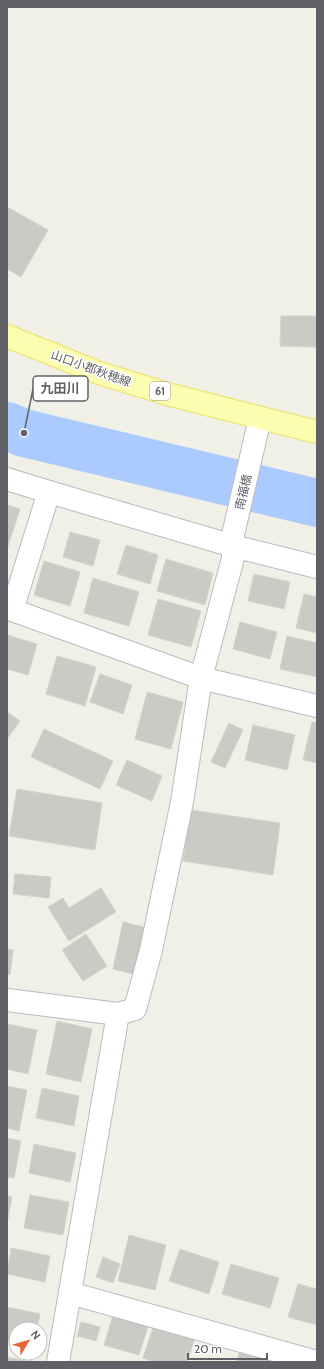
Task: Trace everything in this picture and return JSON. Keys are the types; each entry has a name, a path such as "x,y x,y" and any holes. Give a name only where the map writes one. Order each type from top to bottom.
{"main road":[{"name":"山口小郡秋穂線","path":"7,336 99,373 171,395 317,432"}],"street":[{"name":"南福橋","path":"118,1014 135,1009 151,950 182,802 202,678 233,558 233,541 260,418"},
{"path":"7,479 49,492 233,541 317,567"},
{"path":"49,492 12,610 202,678 317,706"},
{"path":"7,1000 118,1014 58,1362"},
{"path":"70,1294 317,1362"}],"building":[{"path":"7,207 48,230 21,277 7,269"},
{"path":"281,316 317,316 317,347 280,346"},
{"path":"7,505 20,509 7,549"},
{"path":"70,532 100,540 93,566 63,557"},
{"path":"126,545 158,555 150,584 117,574"},
{"path":"166,559 213,573 205,605 157,591"},
{"path":"44,561 80,572 70,606 34,595"},
{"path":"254,574 290,582 284,609 248,601"},
{"path":"93,578 139,592 129,626 84,613"},
{"path":"304,594 317,597 317,633 296,628"},
{"path":"158,599 201,611 191,647 148,635"},
{"path":"240,622 277,632 270,659 233,649"},
{"path":"7,635 37,644 28,675 7,669"},
{"path":"287,636 317,643 317,677 280,669"},
{"path":"57,656 96,667 85,706 46,694"},
{"path":"100,674 132,685 123,714 90,702"},
{"path":"147,692 183,702 171,749 135,739"},
{"path":"7,712 20,721 7,739"},
{"path":"312,722 317,723 317,763 303,760"},
{"path":"229,723 243,730 225,768 211,762"},
{"path":"253,725 295,735 287,770 245,760"},
{"path":"44,729 113,761 100,789 31,757"},
{"path":"127,760 162,776 152,801 116,785"},
{"path":"17,789 102,803 95,850 9,836"},
{"path":"191,810 280,823 273,875 183,861"},
{"path":"15,874 51,877 49,898 13,894"},
{"path":"101,888 116,912 69,941 48,907 63,898 69,908"},
{"path":"123,922 148,928 137,975 113,969"},
{"path":"86,934 107,966 83,981 62,950"},
{"path":"7,949 13,950 10,975 7,974"},
{"path":"57,1021 92,1029 81,1082 46,1074"},
{"path":"7,1024 37,1030 28,1074 7,1069"},
{"path":"7,1086 27,1090 19,1131 7,1128"},
{"path":"42,1088 79,1096 74,1126 36,1118"},
{"path":"7,1138 21,1141 14,1178 7,1177"},
{"path":"34,1144 76,1153 70,1182 29,1173"},
{"path":"7,1195 12,1197 7,1223"},
{"path":"30,1195 69,1202 63,1235 24,1228"},
{"path":"129,1235 166,1245 155,1290 118,1281"},
{"path":"11,1248 50,1256 45,1282 7,1274"},
{"path":"180,1249 219,1262 209,1294 169,1281"},
{"path":"103,1257 120,1264 113,1283 96,1277"},
{"path":"231,1264 279,1278 270,1308 222,1294"},
{"path":"298,1284 317,1289 317,1325 288,1317"},
{"path":"7,1307 40,1314 39,1321 8,1321 7,1340"},
{"path":"114,1312 149,1323 139,1355 104,1345"},
{"path":"81,1322 100,1327 96,1341 77,1336"},
{"path":"154,1325 195,1338 187,1362 154,1362 143,1358"},
{"path":"240,1351 273,1362 236,1362"},
{"path":"7,1357 8,1361 30,1362 7,1362"}],"waterway":[{"path":"7,426 24,433 317,503"}],"place":[{"name":"九田川","path":"24,433"}]}
